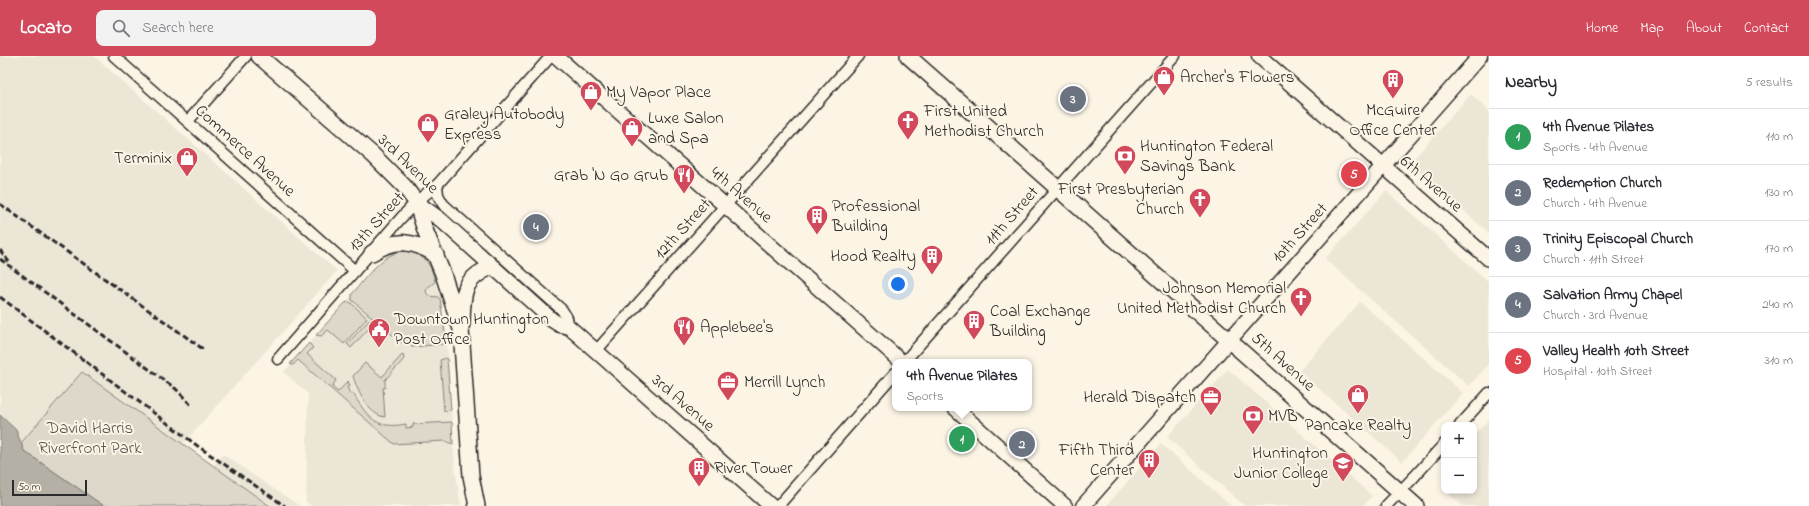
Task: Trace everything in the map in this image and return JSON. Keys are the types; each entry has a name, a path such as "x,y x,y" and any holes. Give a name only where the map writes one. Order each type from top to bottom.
{"main road":[{"name":"3rd Avenue","path":"259,56 373,155 404,186 416,202"},
{"name":"5th Avenue","path":"908,56 1416,506"},
{"path":"416,202 461,329"},
{"path":"372,253 388,244 406,242 423,247 436,255"},
{"path":"477,506 470,461 461,329 465,289 476,275 491,267"}],"street":[{"name":"Commerce Avenue","path":"114,56 355,271"},
{"path":"188,122 246,56"},
{"name":"13th Street","path":"278,359 416,202 437,185 552,56"},
{"name":"4th Avenue","path":"556,56 900,359"},
{"name":"12th Street","path":"596,351 858,56"},
{"name":"11th Street","path":"906,359 1175,56"},
{"name":"6th Avenue","path":"1259,56 1489,259"},
{"name":"10th Street","path":"1083,506 1480,56"},
{"name":"3rd Avenue","path":"437,185 438,195 443,204 562,310 567,318 569,327"},
{"name":"3rd Avenue","path":"416,202 441,220 491,267 552,320 560,325 569,327 771,506"},
{"path":"778,506 892,376"},
{"path":"1463,422 1489,392"},
{"path":"958,411 1065,506"},
{"path":"1388,505 1441,447"}],"shaded area":[{"path":"0,56 94,56 337,271 182,445 82,372 21,443 16,430 0,415"},
{"path":"1471,94 1489,111 1489,233 1410,163"},
{"path":"1386,191 1489,282 1489,364 1469,386 1325,259"},
{"path":"405,251 419,254 429,264 441,299 447,341 455,470 461,506 312,506 306,502 308,394 284,372 387,256 396,252"},
{"path":"1360,302 1463,393 1402,462 1299,371"},
{"path":"1228,369 1372,496 1363,506 1245,506 1167,437"},
{"path":"0,415 16,430 24,451 104,506 0,506"},
{"path":"1489,419 1489,506 1463,506 1449,494 1477,494 1477,433"},
{"path":"1161,444 1182,462 1231,506 1106,506"},
{"path":"223,454 300,506 271,506 213,466"}],"green space":[{"path":"403,251 421,256 431,269 435,282 427,288 426,292 429,296 438,297 440,299 446,339 444,344 413,347 405,340 402,343 352,300 352,294 380,262 395,253"},
{"path":"350,302 367,318 344,344 328,330 321,336 316,335 345,303"},
{"path":"370,319 374,323 351,348 347,344"},
{"path":"309,343 313,348 307,354 336,380 332,387 338,392 348,381 350,386 347,387 350,394 353,393 371,418 381,424 406,424 406,428 413,427 413,424 452,422 453,444 445,441 394,444 298,360 293,365 290,364"},
{"path":"403,354 404,359 385,380 385,388 383,388 385,417 379,415 368,407 360,395 353,376 365,363 382,377"},
{"path":"447,358 451,410 444,411 440,360"},
{"name":"David Harris Riverfront Park","path":"82,372 270,506 104,506 24,451 21,443"}],"railway":[{"path":"0,204 203,349"},
{"path":"0,250 9,262"},
{"path":"0,259 176,389 191,405"},
{"path":"0,297 199,447 285,506"}],"place":[{"name":"Archer's Flowers","path":"1164,96"},
{"name":"Trinity Episcopal Church","path":"1073,99"},
{"name":"McGuire Office Center","path":"1393,100"},
{"name":"My Vapor Place","path":"591,112"},
{"name":"First United Methodist Church","path":"908,140"},
{"name":"Graley Autobody Express","path":"428,144"},
{"name":"Luxe Salon and Spa","path":"632,148"},
{"name":"Valley Health 10th Street","path":"1354,174"},
{"name":"Huntington Federal Savings Bank","path":"1125,176"},
{"name":"Terminix","path":"187,178"},
{"name":"Grab 'N Go Grub","path":"684,194"},
{"name":"First Presbyterian Church","path":"1200,218"},
{"name":"Salvation Army Chapel","path":"536,227"},
{"name":"Professional Building","path":"817,236"},
{"name":"Hood Realty","path":"932,276"},
{"name":"Johnson Memorial United Methodist Church","path":"1301,318"},
{"name":"Coal Exchange Building","path":"974,340"},
{"name":"Applebee's","path":"684,346"},
{"name":"Downtown Huntington Post Office","path":"379,348"},
{"name":"Merrill Lynch","path":"728,402"},
{"name":"Pancake Realty","path":"1358,414"},
{"name":"Herald Dispatch","path":"1211,416"},
{"name":"MVB","path":"1253,436"},
{"name":"4th Avenue Pilates","path":"962,439"},
{"name":"Redemption Church","path":"1022,444"},
{"name":"Fifth Third Center","path":"1149,480"},
{"name":"Huntington Junior College","path":"1343,482"},
{"name":"River Tower","path":"699,488"}]}
